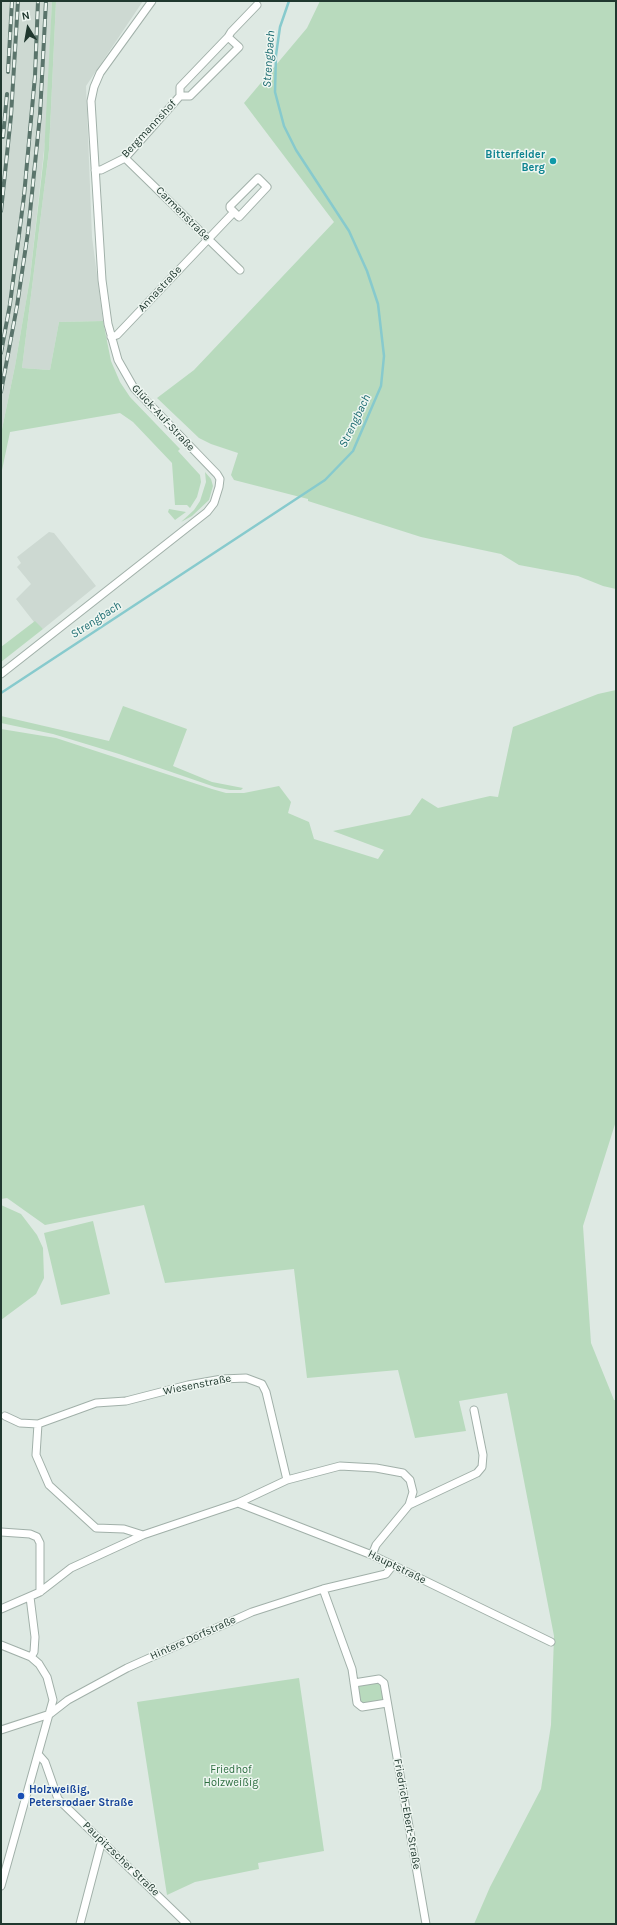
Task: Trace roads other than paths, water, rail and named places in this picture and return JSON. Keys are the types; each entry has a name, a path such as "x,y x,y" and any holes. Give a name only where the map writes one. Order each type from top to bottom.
{"street":[{"name":"Glück-Auf-Straße","path":"1,674 207,512 218,494 220,479 217,474 134,388 118,360 111,337 102,280 91,101 94,87 100,73 152,1"},
{"name":"Bergmannshof","path":"95,170 101,170 125,158 180,96 180,87 257,5"},
{"name":"Bergmannshof","path":"180,96 190,96 239,47 228,37"},
{"name":"Carmenstraße","path":"125,158 240,270"},
{"path":"258,178 267,187 239,217 234,212 230,206 258,178"},
{"name":"Annastraße","path":"111,337 117,335 234,212"},
{"name":"Wiesenstraße","path":"5,1416 20,1423 38,1424 96,1403 126,1401 188,1385 222,1379 246,1378 262,1384 266,1392 287,1480"},
{"path":"372,1554 381,1539 409,1505 477,1473 482,1467 483,1455 474,1410"},
{"path":"38,1424 36,1455 48,1486 96,1528 124,1529 143,1535"},
{"path":"1,1609 40,1592 71,1568 143,1535 238,1503 287,1480 340,1466 376,1468 403,1473 410,1480 412,1492 409,1505"},
{"name":"Hauptstraße","path":"238,1503 372,1554 393,1566 551,1642"},
{"path":"1,1532 37,1537 40,1543 40,1592"},
{"name":"Hintere Dorfstraße","path":"1,1730 50,1714 68,1700 127,1668 252,1612 323,1589 386,1574 393,1566"},
{"path":"323,1589 352,1669 357,1703 362,1707 387,1703"},
{"path":"30,1597 35,1638 35,1645 31,1657"},
{"path":"1,1645 31,1657 39,1664 52,1690 53,1700 1,1886"},
{"name":"Friedrich-Ebert-Straße","path":"354,1683 379,1679 384,1683 426,1924"},
{"name":"Paupitzscher Straße","path":"38,1754 42,1757 48,1770 58,1799 187,1924"},
{"path":"33,1769 48,1770"},
{"path":"80,1924 102,1840"}],"waterway":[{"name":"Strengbach","path":"1,693 325,480 353,451 381,386 384,356 378,304 367,271 349,231 296,150 284,126 275,92 276,55 280,27 289,1"}],"railway":[{"path":"8,72 12,1"},
{"path":"1,211 11,116 18,1"},
{"path":"1,353 10,304 24,196 35,76 38,1"},
{"path":"1,392 17,306 28,232 40,115 46,1"},
{"path":"3,137 7,94"}],"place":[{"name":"Bitterfelder Berg","path":"553,161"},
{"name":"Holzweißig, Petersrodaer Straße","path":"21,1796"}],"park label":[{"name":"Friedhof Holzweißig","path":"231,1776"}]}
